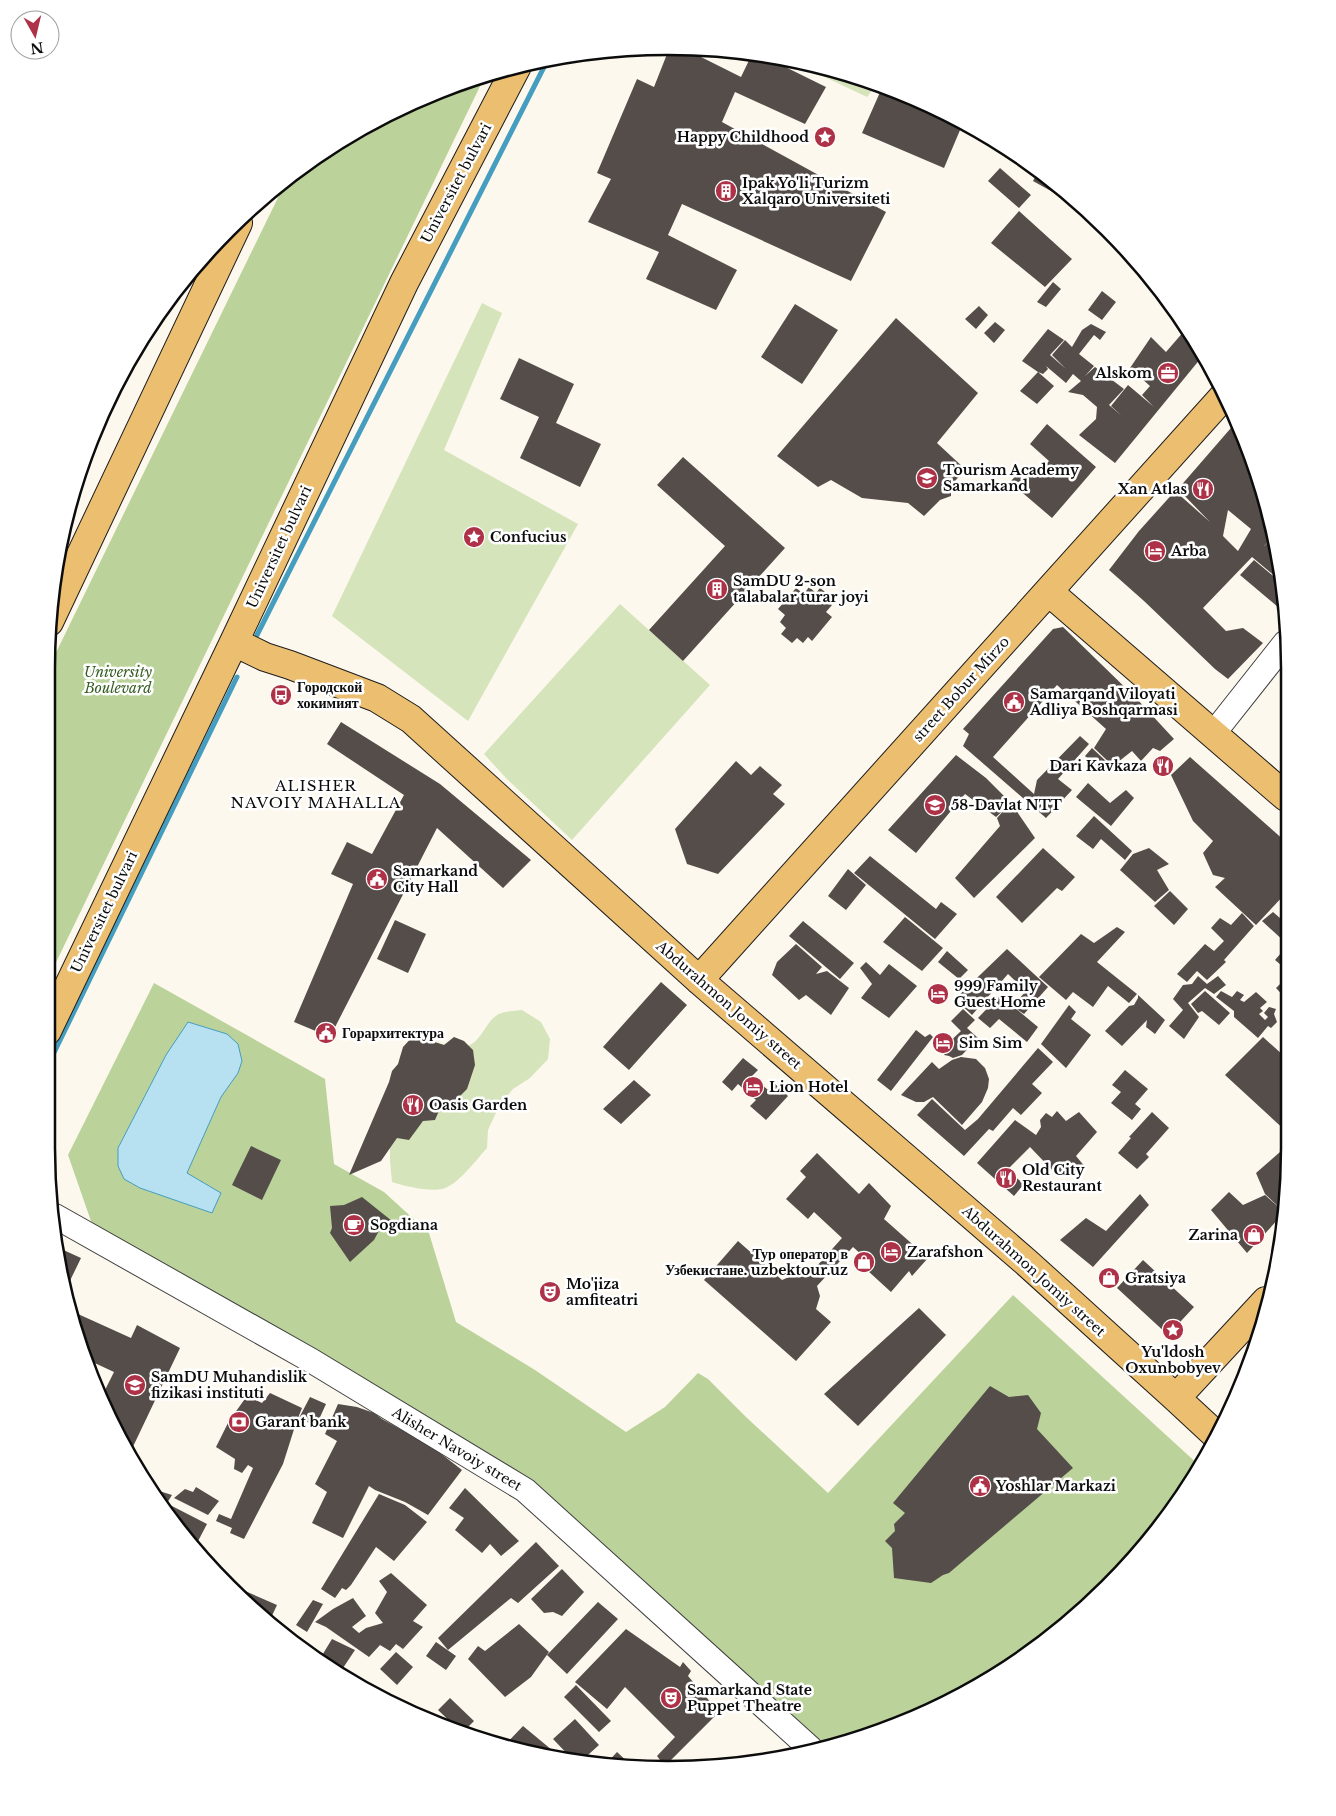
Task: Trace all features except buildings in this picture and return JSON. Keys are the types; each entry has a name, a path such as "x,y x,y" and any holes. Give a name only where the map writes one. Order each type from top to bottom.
{"main road":[{"name":"Universitet bulvari","path":"55,1012 234,642 404,283 512,75"},
{"path":"59,599 229,241"},
{"name":"street Bobur Mirzo","path":"699,980 1220,401"},
{"path":"1049,592 1281,793"},
{"name":"Abdurahmon Jomiy street","path":"234,642 265,657 377,698 411,720 699,980 1026,1262 1212,1431"},
{"path":"1182,1404 1259,1309"}],"street":[{"path":"1212,734 1281,649"},
{"name":"Alisher Navoiy street","path":"59,1218 312,1361 525,1490 806,1745"}],"green space":[{"path":"819,74 872,91 867,97"},
{"name":"University Boulevard","path":"481,85 55,964 55,654 279,195 327,158 362,137 397,118 433,102"},
{"path":"482,303 502,313 444,450 578,524 468,721 332,616"},
{"path":"620,604 710,685 572,840 506,778 484,754"},
{"path":"154,983 325,1079 334,1164 384,1192 429,1233 456,1322 535,1370 626,1432 665,1407 698,1373 708,1379 828,1493 1013,1295 1195,1461 1178,1489 1129,1552 1072,1609 1009,1658 939,1698 903,1714 865,1728 813,1743 527,1490 92,1224 68,1155"},
{"path":"522,1010 541,1022 550,1039 548,1059 530,1078 513,1089 499,1106 488,1130 487,1148 460,1178 448,1187 437,1190 424,1189 392,1182 390,1130 400,1056 415,1034 455,1047 467,1046 480,1036 494,1017 507,1012"}],"water":[{"path":"188,1022 227,1034 238,1044 242,1061 238,1073 221,1097 187,1173 221,1193 212,1213 140,1188 124,1179 118,1166 118,1148 166,1055"}],"waterway":[{"path":"257,635 543,68"},
{"path":"55,1051 237,677"}],"place":[{"name":"Happy Childhood","path":"825,137"},
{"name":"Ipak Yo'li Turizm Xalqaro Universiteti","path":"726,191"},
{"name":"Alskom","path":"1168,373"},
{"name":"Tourism Academy Samarkand","path":"927,478"},
{"name":"Xan Atlas","path":"1203,489"},
{"name":"Confucius","path":"474,537"},
{"name":"Arba","path":"1155,551"},
{"name":"SamDU 2-son talabalar turar joyi","path":"717,589"},
{"name":"Городской хокимият","path":"281,695"},
{"name":"Samarqand Viloyati Adliya Boshqarmasi","path":"1014,702"},
{"name":"Dari Kavkaza","path":"1163,766"},
{"name":"58-Davlat NTT","path":"935,805"},
{"name":"Samarkand City Hall","path":"377,879"},
{"name":"999 Family Guest Home","path":"938,994"},
{"name":"Горархитектура","path":"326,1033"},
{"name":"Sim Sim","path":"943,1043"},
{"name":"Lion Hotel","path":"753,1087"},
{"name":"Oasis Garden","path":"413,1105"},
{"name":"Old City Restaurant","path":"1006,1178"},
{"name":"Sogdiana","path":"354,1225"},
{"name":"Zarina","path":"1254,1235"},
{"name":"Zarafshon","path":"891,1252"},
{"name":"Тур оператор в Узбекистане. uzbektour.uz","path":"864,1262"},
{"name":"Gratsiya","path":"1109,1278"},
{"name":"Mo'jiza amfiteatri","path":"550,1292"},
{"name":"Yu'ldosh Oxunbobyev","path":"1173,1330"},
{"name":"SamDU Muhandislik fizikasi instituti","path":"135,1385"},
{"name":"Garant bank","path":"239,1422"},
{"name":"Yoshlar Markazi","path":"980,1486"},
{"name":"Samarkand State Puppet Theatre","path":"671,1698"}],"district":[{"name":"ALISHER NAVOIY MAHALLA","path":"316,794"}]}
